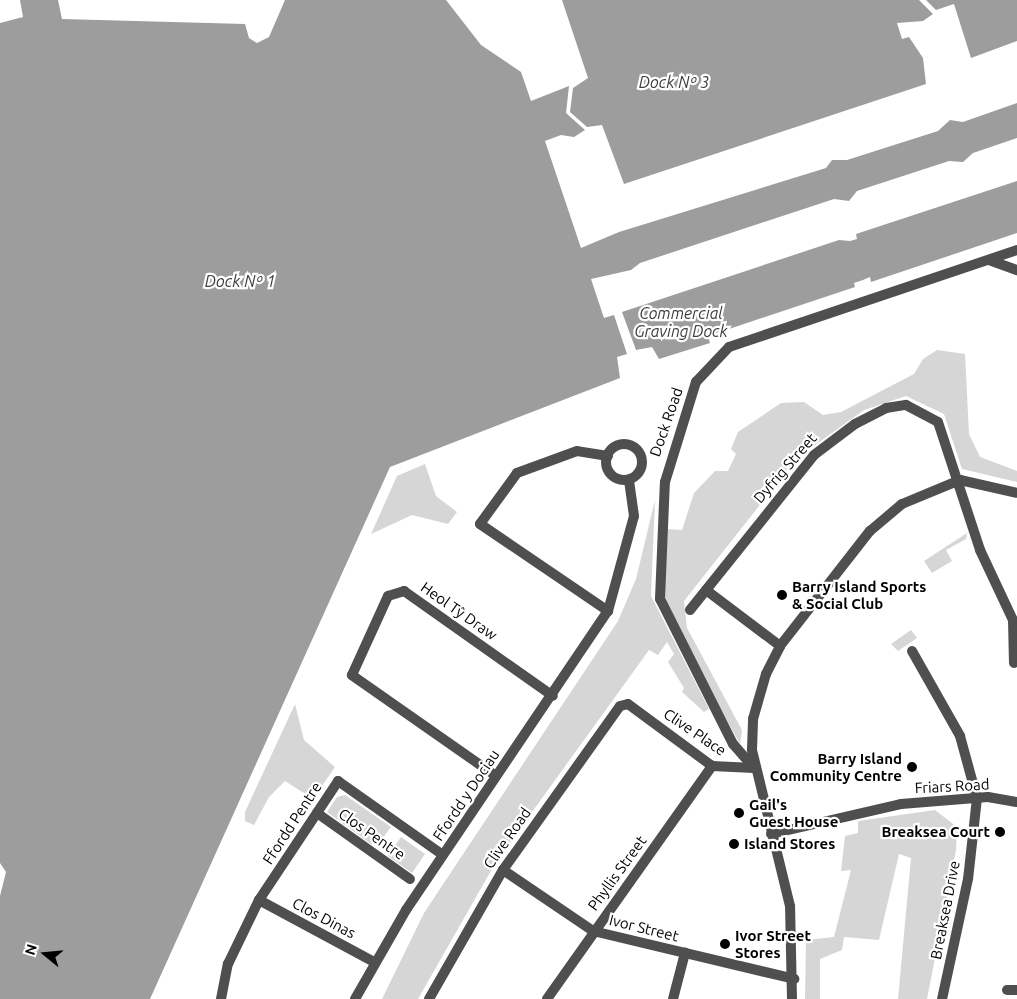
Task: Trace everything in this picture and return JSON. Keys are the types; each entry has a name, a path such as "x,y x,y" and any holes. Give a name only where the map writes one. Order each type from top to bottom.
{"street":[{"name":"Dock Road","path":"754,768 736,749 660,599 664,482 690,396 705,370 729,346 1017,250"},
{"path":"988,260 1017,270"},
{"name":"Dyfrig Street","path":"690,610 814,455 845,430 886,408 909,405 936,419 980,550 1013,620 1014,663"},
{"path":"621,444 638,450 642,467 629,479 613,476 608,456 621,444"},
{"path":"608,456 577,451 517,473 480,524 608,611"},
{"name":"Ffordd y Dociau","path":"355,999 374,962 443,855 553,696 608,611 634,516 629,479"},
{"path":"792,999 794,979 790,906 754,768 751,741 755,707 780,646 877,524 911,498 956,480 1017,493"},
{"path":"706,590 780,646"},
{"name":"Heol Tŷ Draw","path":"496,776 352,675 388,596 404,591 553,696"},
{"path":"912,651 960,736 977,798"},
{"name":"Clive Place","path":"623,704 712,766 754,768"},
{"name":"Clive Road","path":"429,999 503,870 623,704"},
{"name":"Phyllis Street","path":"547,999 593,931 712,766"},
{"name":"Ffordd Pentre","path":"222,999 228,964 259,900 338,781 443,855"},
{"name":"Friars Road","path":"771,834 867,809 977,798 1017,802"},
{"name":"Breaksea Drive","path":"942,999 968,880 977,798"},
{"name":"Clos Pentre","path":"317,813 410,879"},
{"name":"Ivor Street","path":"503,870 593,931 794,979"},
{"name":"Clos Dinas","path":"259,900 374,962"},
{"path":"673,999 685,953"}],"shaded area":[{"path":"937,350 965,354 969,434 980,457 1017,471 1017,482 962,469 944,414 906,396 864,410 797,458 684,601 687,628 742,730 740,744 673,623 663,596 668,529 682,530 694,493 715,471 728,471 736,454 731,449 738,432 781,403 804,402 823,415 841,412 914,374 923,359"},
{"path":"425,464 436,496 457,512 448,524 412,515 371,534 397,476"},
{"path":"655,500 651,596 709,709 704,712 682,692 684,688 668,662 674,654 667,642 658,655 649,650 496,862 418,999 382,999 424,913 618,621 636,579"},
{"path":"967,533 966,539 946,550 952,561 932,573 924,561"},
{"path":"911,630 917,638 898,651 891,644"},
{"path":"295,704 304,740 335,767 313,799 285,781 269,797 254,825 245,821 245,812"},
{"path":"345,795 391,827 379,843 371,844 327,812 337,797"},
{"path":"935,810 957,827 956,850 927,999 898,999 911,858 899,854 879,940 844,937 842,950 820,959 820,999 805,999 806,940 834,937 851,870 841,871 845,836 858,833 858,821"},
{"path":"401,837 425,854 412,873 388,856"}],"water":[{"name":"Dock Nº 1","path":"20,0 58,0 62,19 245,24 249,38 257,43 269,37 285,0 446,0 481,45 521,72 531,101 569,86 566,113 585,130 574,137 561,135 545,141 581,248 619,232 826,168 832,160 847,160 938,131 950,120 963,122 1017,103 1017,138 973,153 963,162 949,161 857,191 849,201 834,199 640,263 631,270 591,279 604,318 614,315 627,354 617,357 620,378 390,467 150,999 0,999 0,896 6,872 0,863 0,23 23,17"},
{"name":"Dock Nº 3","path":"562,0 919,0 933,14 923,21 897,23 902,39 909,37 923,58 926,84 624,184 602,125 587,127 570,112 573,88 588,78"},
{"path":"926,0 1017,0 1017,41 971,58 954,4 936,10"},
{"name":"Commercial Graving Dock","path":"1017,181 1017,233 871,282 870,277 854,283 855,287 708,336 710,343 659,359 652,347 636,350 622,312 839,240 850,241 857,239 856,234"}],"place":[{"name":"Barry Island Sports & Social Club","path":"782,595"},
{"name":"Barry Island Community Centre","path":"912,767"},
{"name":"Gail's Guest House","path":"739,813"},
{"name":"Breaksea Court","path":"1000,832"},
{"name":"Island Stores","path":"734,844"},
{"name":"Ivor Street Stores","path":"725,944"}]}
